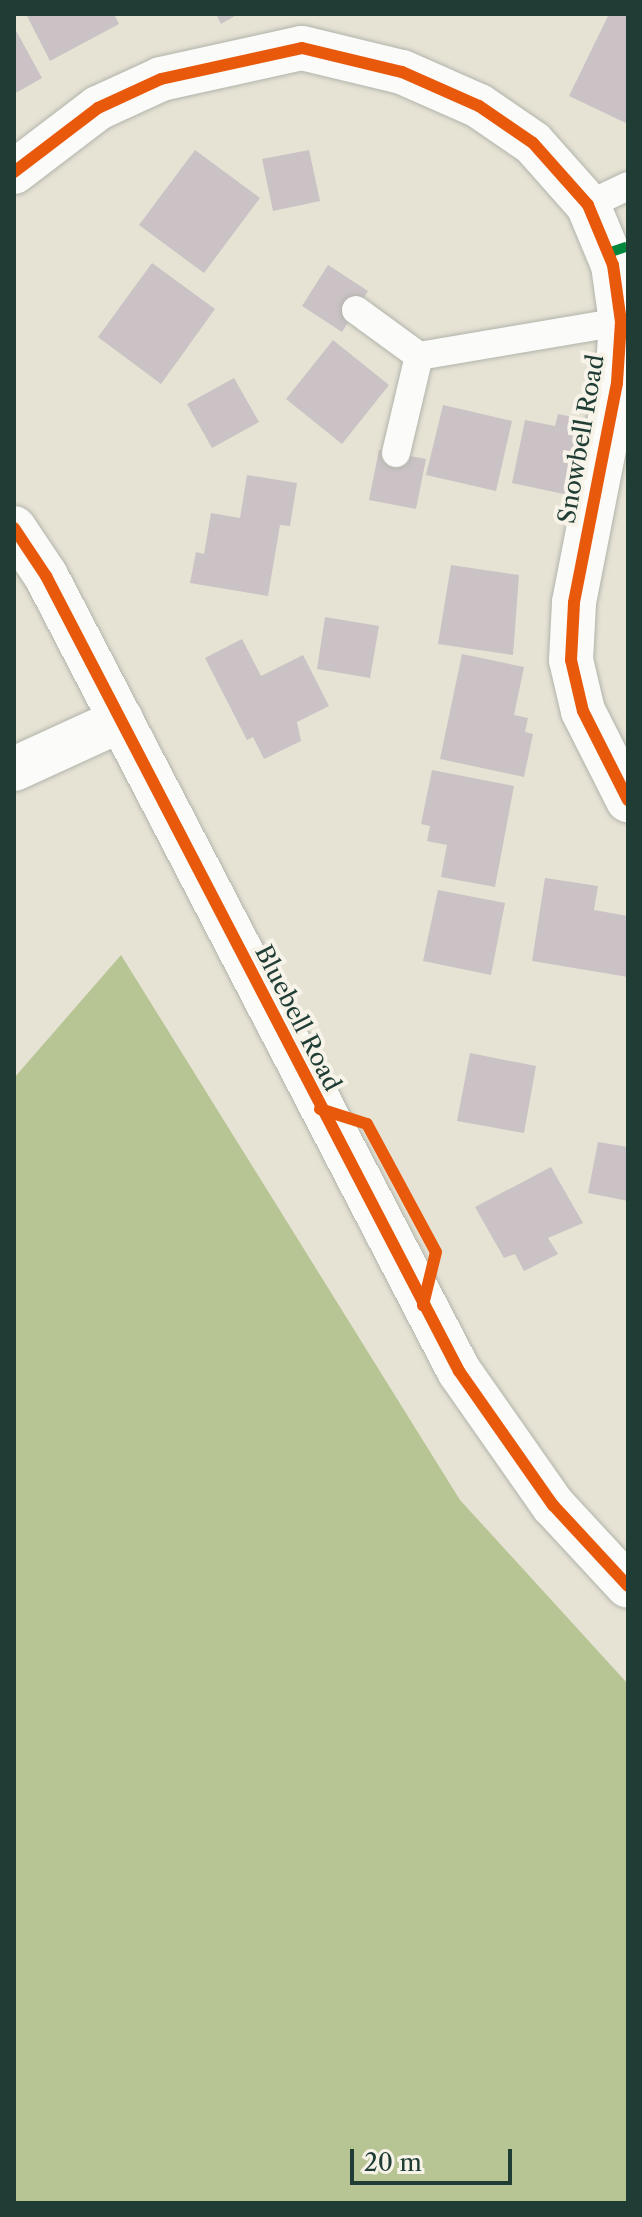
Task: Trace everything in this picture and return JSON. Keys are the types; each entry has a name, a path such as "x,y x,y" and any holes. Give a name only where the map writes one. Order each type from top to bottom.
{"street":[{"name":"Snowbell Road","path":"14,172 98,108 161,79 303,31 479,106 533,143 588,205 613,265 621,322 617,383 574,603 571,660 583,711 628,800"},
{"name":"Bluebell Road","path":"14,528 46,576 459,1371 553,1505 628,1586"},
{"path":"14,769 121,720"}],"lane":[{"path":"588,205 628,186"},
{"path":"356,310 419,356 621,322"},
{"path":"396,453 419,356"}],"green space":[{"path":"121,955 460,1500 628,1684 628,2203 14,2203 14,1078"}],"building":[{"path":"26,14 114,14 119,24 50,61"},
{"path":"216,14 238,14 221,24"},
{"path":"609,14 628,14 628,124 569,96"},
{"path":"14,27 42,78 14,94"},
{"path":"195,150 260,198 204,273 139,225"},
{"path":"309,150 320,201 273,211 262,159"},
{"path":"152,263 215,309 161,384 98,337"},
{"path":"328,265 368,291 342,332 302,306"},
{"path":"333,340 389,385 342,444 286,399"},
{"path":"234,378 259,422 212,448 187,404"},
{"path":"443,405 512,421 496,491 426,475"},
{"path":"558,414 603,423 587,499 512,483 525,420 555,426"},
{"path":"379,450 426,459 416,509 369,500"},
{"path":"247,475 297,483 290,526 280,525 268,596 190,583 196,552 204,554 211,513 240,518"},
{"path":"451,565 519,575 513,655 438,644"},
{"path":"325,617 379,626 370,678 317,669"},
{"path":"242,639 261,676 303,655 329,706 297,722 301,741 264,759 253,737 247,740 205,658"},
{"path":"462,654 524,667 514,715 528,718 525,732 533,734 524,777 440,759"},
{"path":"432,770 514,786 495,887 441,877 447,845 427,841 430,826 421,824"},
{"path":"545,878 598,886 594,910 628,916 628,977 532,961"},
{"path":"438,890 505,903 491,975 423,961"},
{"path":"470,1053 536,1066 524,1133 457,1121"},
{"path":"598,1142 628,1147 628,1201 588,1193"},
{"path":"551,1167 583,1223 548,1238 558,1254 524,1271 515,1254 504,1258 475,1207"}],"marked path":[{"path":"608,253 628,246"}],"cycle path":[{"path":"14,172 98,108 161,79 302,48 402,72 479,106 533,143 588,205 613,265 621,322 617,383 574,603 571,660 583,711 628,800"},
{"path":"14,528 46,576 459,1371 553,1505 628,1586"},
{"path":"320,1109 367,1124 436,1252 423,1305"}]}
